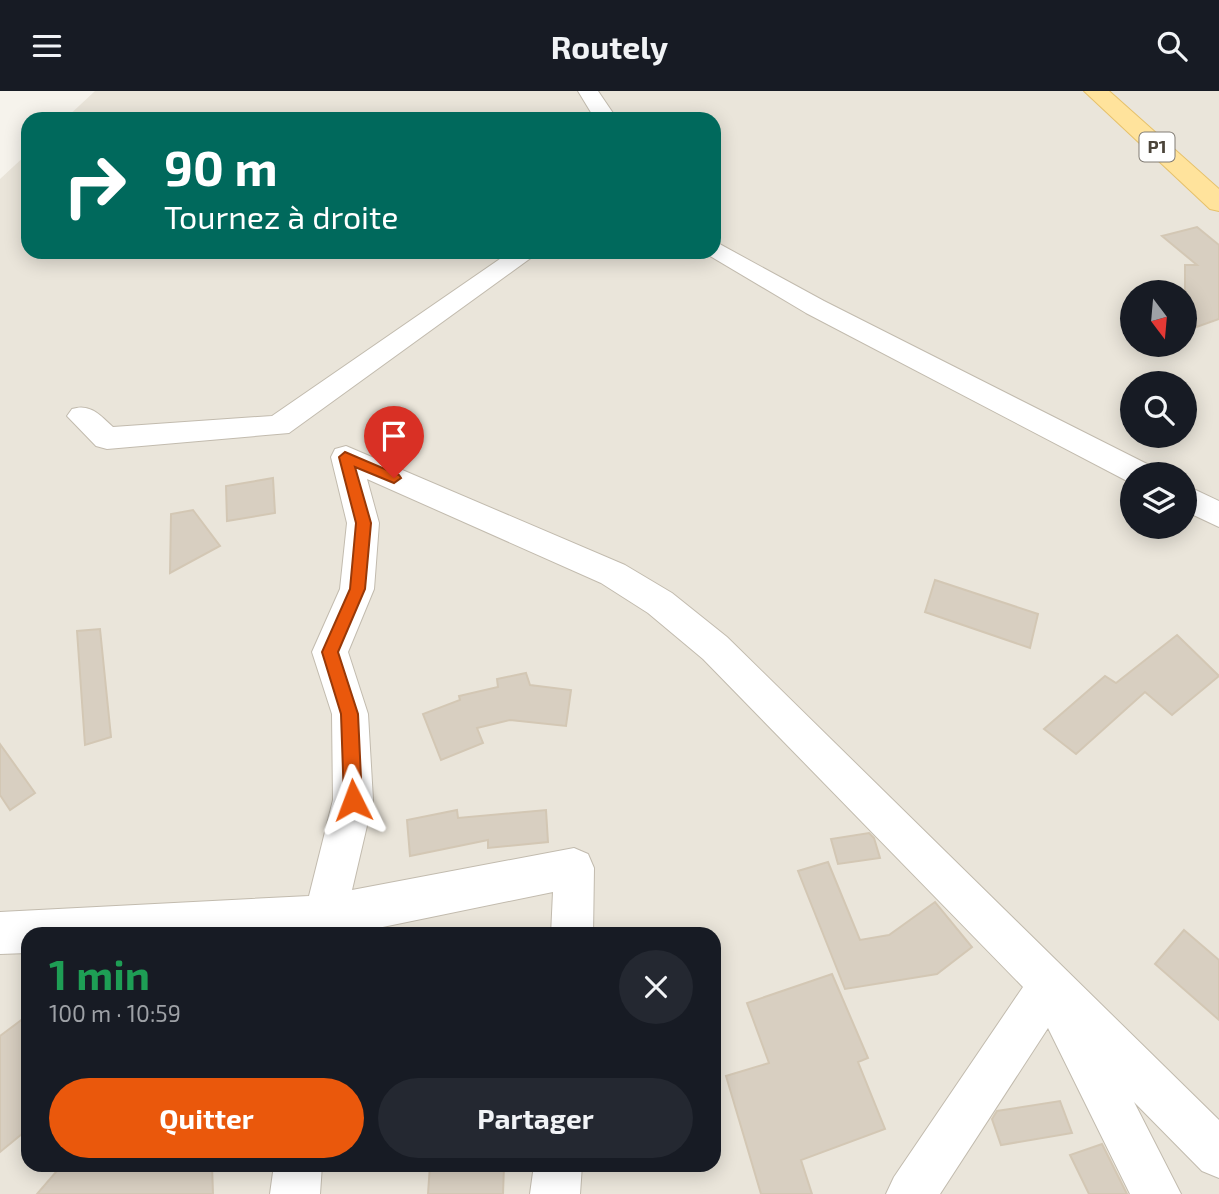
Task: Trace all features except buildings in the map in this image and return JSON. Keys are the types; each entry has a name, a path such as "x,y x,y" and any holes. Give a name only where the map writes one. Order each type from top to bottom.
{"main road":[{"name":"P1","path":"1095,91 1219,203"}],"street":[{"path":"588,91 602,112"},
{"path":"721,252 815,307 1120,464"},
{"path":"82,416 107,438 279,426 517,259"},
{"path":"324,925 353,800 350,714 330,652 357,589 363,523 345,457 612,574 660,603 715,648 1219,1154"},
{"path":"1197,504 1219,515"},
{"path":"243,927 324,925 574,868 572,927"},
{"path":"0,933 21,932"},
{"path":"911,1194 1051,985"},
{"path":"1051,985 1156,1194"},
{"path":"295,1194 297,1172"},
{"path":"555,1194 557,1172"}],"shaded area":[{"path":"95,91 1219,91 1219,1194 0,1194 0,179 21,160 21,259 721,259 721,112 72,112"}],"route":[{"path":"353,800 350,714 330,652 357,589 363,523 345,457 394,478"}]}
